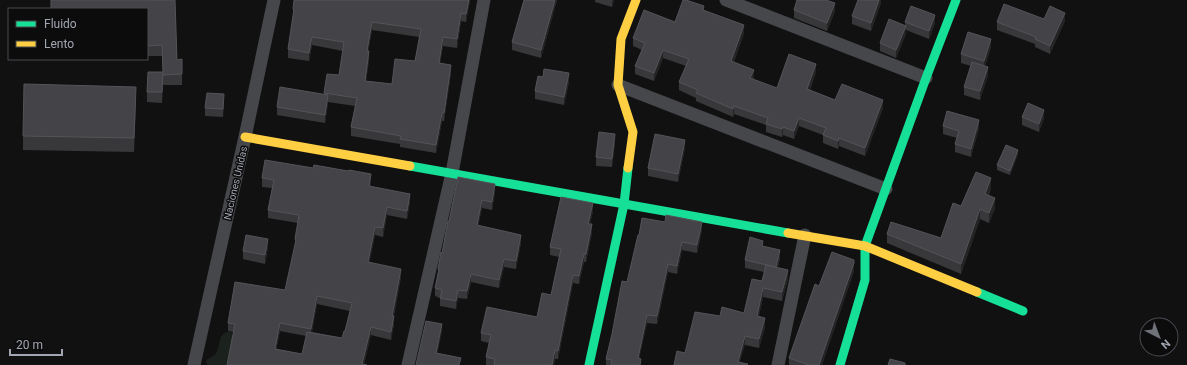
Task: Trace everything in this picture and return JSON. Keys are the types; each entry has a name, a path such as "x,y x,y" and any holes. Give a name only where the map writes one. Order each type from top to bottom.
{"street":[{"name":"Naciones Unidas","path":"194,365 274,0"},
{"path":"408,365 452,173 484,0"},
{"path":"589,365 624,204 633,132 618,85 621,38 636,0"},
{"path":"726,0 926,78"},
{"path":"840,365 865,280 865,246 956,0"},
{"path":"618,85 886,189"},
{"path":"245,137 865,246 1023,311"},
{"path":"778,365 805,235"}],"shaded area":[{"path":"227,332 231,332 237,346 230,365 207,365 206,360 215,355 220,339"}],"building":[{"path":"51,0 175,0 177,60 182,59 182,74 164,75 163,73 162,92 147,92 148,72 163,72 162,45 148,46 148,8 51,8"},
{"path":"294,0 469,0 466,14 461,13 457,39 443,37 439,63 451,65 444,113 442,113 436,145 400,139 401,136 351,127 357,98 324,93 327,74 339,75 344,42 312,37 309,53 288,49","holes":["372,22 421,29 415,61 395,59 392,84 365,81 369,51 367,51"]},
{"path":"524,0 555,0 541,50 512,42"},
{"path":"683,0 704,6 703,10 744,25 731,61 754,70 750,78 777,88 789,54 816,64 807,89 835,100 842,84 883,100 865,148 839,138 838,141 823,135 826,128 799,118 794,131 783,127 782,129 766,124 768,118 734,106 733,109 696,93 698,90 679,82 689,59 663,50 654,73 635,66 645,43 633,38 644,10 675,22"},
{"path":"797,0 826,0 835,3 827,23 794,10"},
{"path":"858,0 879,0 871,23 852,16"},
{"path":"1004,4 1044,19 1050,6 1065,13 1050,46 1035,39 1036,37 997,22"},
{"path":"911,6 935,15 929,31 905,22"},
{"path":"889,19 906,26 896,50 880,43"},
{"path":"968,32 991,39 984,61 961,54"},
{"path":"972,62 988,67 980,91 964,87"},
{"path":"544,69 569,73 564,97 535,91 538,76 543,77"},
{"path":"24,84 136,87 134,138 23,136"},
{"path":"280,87 328,95 325,115 277,107"},
{"path":"207,93 224,94 223,109 205,108"},
{"path":"1028,103 1044,110 1039,124 1022,117"},
{"path":"947,111 979,120 971,149 955,144 959,131 943,126"},
{"path":"599,132 615,134 612,159 596,157"},
{"path":"655,134 685,140 678,174 648,168"},
{"path":"1006,145 1018,150 1010,171 997,165"},
{"path":"265,160 313,168 314,165 371,174 369,186 410,194 407,211 387,207 383,228 375,227 368,262 401,269 392,316 394,316 391,332 371,327 362,364 367,365 227,365 235,324 228,323 235,282 285,290 296,240 299,215 268,210 274,180 262,178","holes":["317,296 352,303 342,338 307,332 302,354 275,349 280,323 311,329"]},
{"path":"976,172 991,178 985,194 995,198 989,213 980,209 961,264 887,234 891,222 941,238 953,203 961,206"},
{"path":"458,177 495,184 492,202 482,200 477,225 521,235 516,261 504,259 499,280 471,274 467,291 458,290 456,301 440,298 442,290 435,288 441,252 442,253"},
{"path":"561,197 593,203 588,224 592,224 586,254 584,254 579,276 573,275 558,351 555,350 552,365 494,365 495,359 486,357 491,335 481,333 487,307 537,317 542,293 551,295 561,249 550,247"},
{"path":"666,215 702,222 697,245 682,242 677,266 668,264 657,316 647,315 638,358 641,359 640,365 611,365 612,360 606,359 622,281 627,282 642,218 665,222"},
{"path":"246,235 268,239 265,255 243,251"},
{"path":"750,237 763,241 762,246 780,250 776,267 745,260"},
{"path":"832,252 854,260 854,263 819,365 809,365 789,358 815,284 819,286"},
{"path":"766,265 788,270 782,292 763,288 757,316 765,318 759,339 745,336 738,362 748,364 674,365 677,351 685,353 695,312 720,316 722,307 744,313 752,279 762,281"},
{"path":"426,321 442,324 436,353 461,358 459,365 416,365"},
{"path":"890,359 905,363 905,365 888,365"}],"traffic: fast":[{"path":"840,365 865,280 865,246 956,0"},
{"path":"410,166 788,233"},
{"path":"589,365 624,204 628,168"},
{"path":"977,292 1023,311"}],"traffic: slow":[{"path":"628,168 633,132 618,85 621,39 636,0"},
{"path":"245,137 410,166"},
{"path":"788,233 865,246 977,292"}]}
